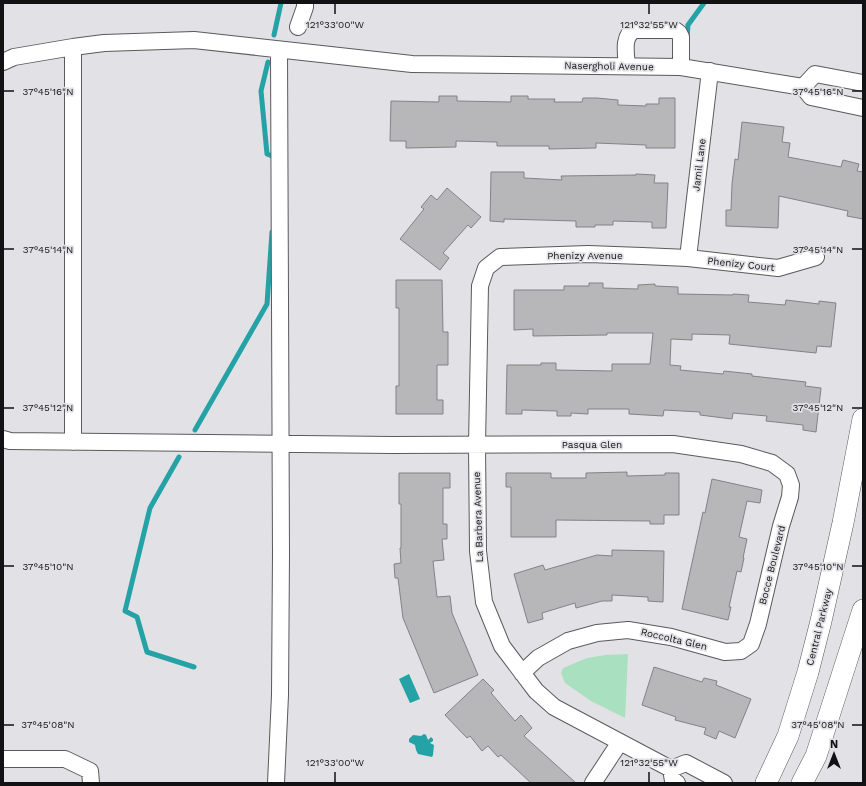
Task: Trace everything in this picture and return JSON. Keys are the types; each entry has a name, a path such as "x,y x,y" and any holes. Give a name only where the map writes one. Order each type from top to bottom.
{"main road":[{"name":"Central Parkway","path":"766,783 788,736 810,664 843,523 863,419"},
{"path":"802,783 816,756 863,610"}],"street":[{"path":"298,27 305,3"},
{"path":"627,66 626,42 631,32 640,30 675,30 679,33 680,37 681,67"},
{"name":"Nasergholi Avenue","path":"3,62 14,57 104,43 194,40 412,64 681,67 803,87"},
{"path":"73,47 73,442"},
{"path":"276,783 280,695 281,554 279,50"},
{"name":"Jamil Lane","path":"688,258 710,71"},
{"path":"863,83 815,74 803,87 811,98 863,108"},
{"name":"Phenizy Avenue","path":"486,268 500,257 525,255 588,254 688,258"},
{"name":"Phenizy Court","path":"688,258 778,268 816,256"},
{"name":"La Barbera Avenue","path":"486,268 480,286 477,445 478,551 484,602 502,646 536,691 554,708 620,742 674,776 686,763 724,783"},
{"name":"Pasqua Glen","path":"3,439 10,441 73,442 392,445 673,444 741,454 772,464 787,474"},
{"name":"Bocce Boulevard","path":"741,651 751,644 758,624 781,526 790,497 791,485 787,474"},
{"name":"Roccolta Glen","path":"522,673 538,658 568,641 597,633 628,630 671,637 725,652 741,651"},
{"path":"593,783 620,742"},
{"path":"3,759 65,759 90,771 92,783"}],"green space":[{"path":"628,654 625,718 591,701 565,683 561,673 563,668 587,658 605,655"}],"water":[{"path":"409,674 420,699 410,703 399,679"},
{"path":"424,734 428,740 431,737 433,739 430,743 434,745 432,757 418,754 415,745 409,742 409,739 413,735 421,736"}],"building":[{"path":"439,96 457,96 457,101 511,102 511,96 528,96 528,99 555,99 554,102 582,102 583,98 597,98 618,100 618,105 646,106 646,104 659,104 659,98 675,98 675,148 646,148 646,145 596,143 596,148 549,149 549,146 497,146 497,142 456,141 456,147 406,148 406,141 390,141 391,101 439,102"},
{"path":"742,122 784,127 782,142 790,143 788,157 841,167 843,160 859,164 857,171 863,172 863,219 847,216 848,211 779,196 778,228 726,226 726,210 731,210 735,159 738,160"},
{"path":"491,172 524,172 524,178 562,180 561,176 636,174 655,175 654,183 668,183 666,228 652,228 652,222 613,221 613,225 576,227 576,221 504,219 504,222 490,221"},
{"path":"447,188 481,217 471,228 468,225 443,253 449,258 440,270 400,239 424,209 421,207 431,195 437,200"},
{"path":"396,280 442,280 443,332 448,332 448,365 437,365 437,400 443,400 443,414 396,414 396,386 399,386 399,308 396,308"},
{"path":"589,283 603,283 603,288 638,289 638,285 655,284 655,286 678,287 678,294 749,295 748,302 785,305 786,300 819,304 819,301 836,303 831,347 817,346 816,353 729,344 730,335 692,334 692,340 671,339 670,365 681,366 680,370 723,374 724,371 752,374 752,376 806,382 805,386 821,388 816,432 803,430 803,425 766,421 767,416 733,413 732,419 700,415 700,412 664,410 663,416 629,414 629,409 588,409 588,414 571,413 571,416 557,416 557,411 522,410 522,414 506,414 507,365 541,365 541,363 556,363 556,370 612,371 612,364 650,364 653,333 533,336 533,329 514,330 514,290 564,290 564,286 589,286"},
{"path":"627,472 627,476 679,473 679,515 664,515 664,524 650,524 650,521 556,520 556,537 511,537 511,487 506,487 506,473 551,473 551,478 586,478 586,473"},
{"path":"399,473 450,473 450,488 443,488 443,524 447,524 447,539 442,539 444,560 433,561 437,597 450,596 452,613 478,675 434,693 403,618 398,578 395,578 394,564 401,563 401,504 399,504"},
{"path":"712,479 762,490 760,503 747,501 739,537 747,539 744,558 741,572 737,571 729,607 731,607 728,620 682,609 703,512 705,513"},
{"path":"612,550 664,551 663,602 648,601 648,597 612,595 612,601 602,601 576,608 575,603 542,613 543,619 528,623 514,574 543,565 545,570 597,555 612,556"},
{"path":"654,667 702,682 704,678 717,681 716,685 751,699 735,738 719,731 716,739 704,734 706,728 675,720 676,717 642,705"},
{"path":"483,679 494,690 491,693 515,721 521,715 532,728 524,736 576,783 531,783 501,755 498,757 488,746 482,751 470,736 467,738 445,715"}],"waterway":[{"path":"274,35 281,3"},
{"path":"687,39 688,25 704,3"},
{"path":"268,62 261,91 267,154 277,158"},
{"path":"195,430 267,304 272,232"},
{"path":"179,457 150,508 125,611 137,617 147,652 194,667"}]}
